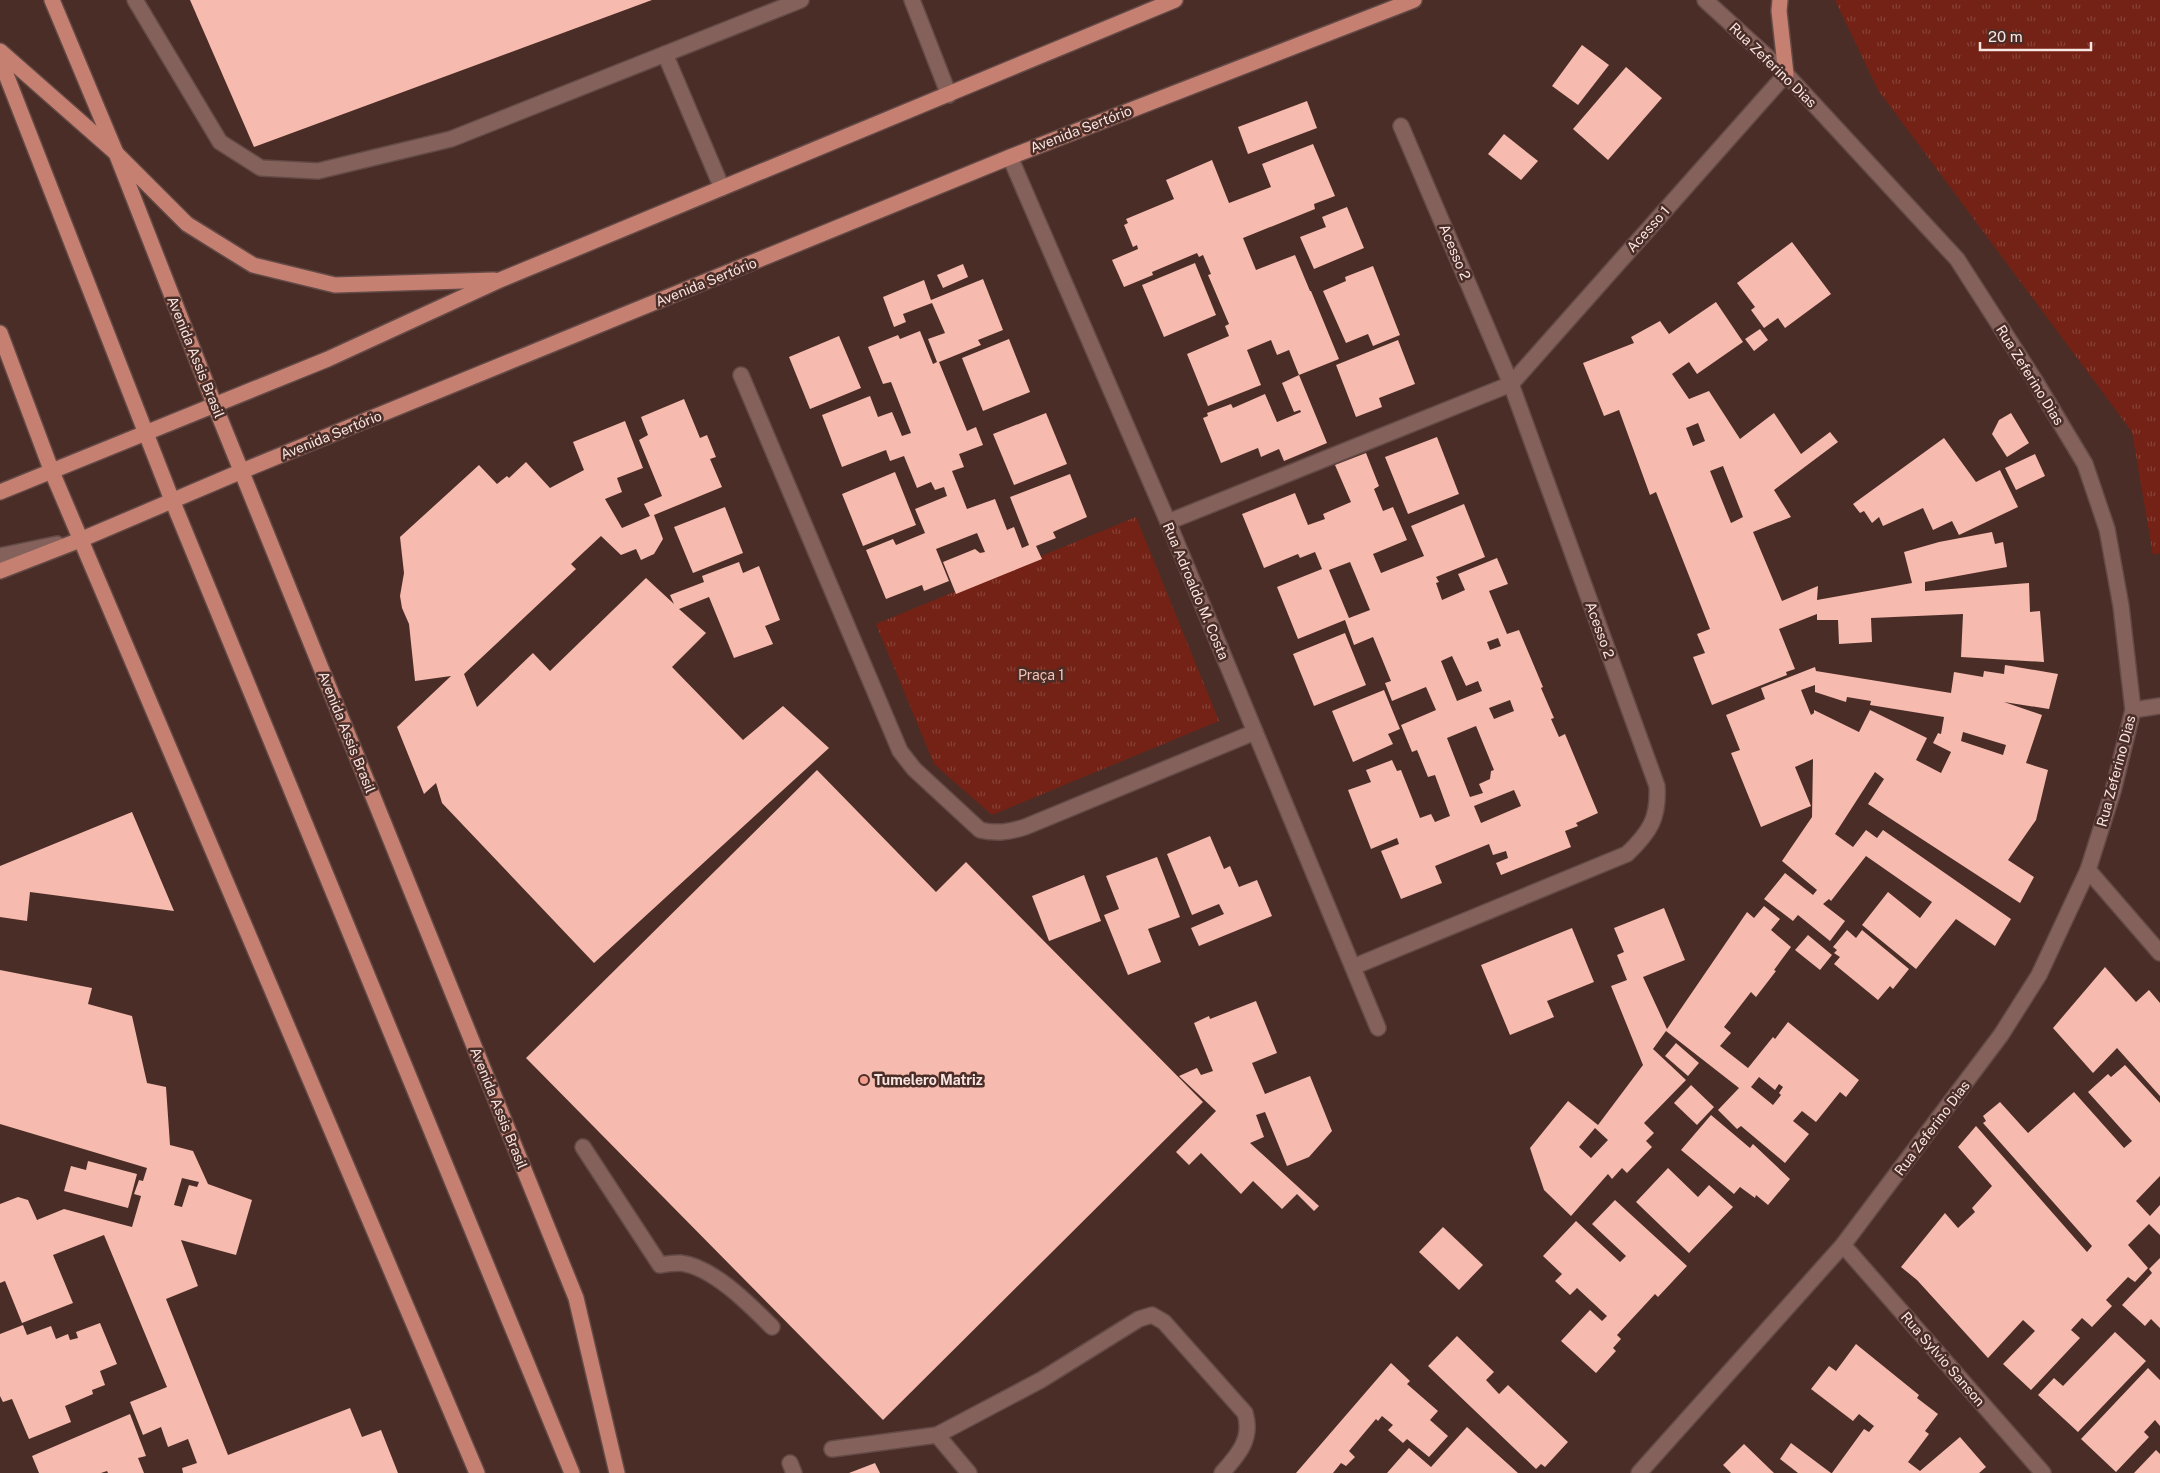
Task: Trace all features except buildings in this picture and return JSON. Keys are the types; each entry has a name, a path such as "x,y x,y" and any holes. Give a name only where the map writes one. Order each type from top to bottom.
{"main road":[{"name":"Avenida Assis Brasil","path":"52,0 116,153 215,406 576,1298 617,1473"},
{"path":"0,492 328,359 500,280 1175,0"},
{"name":"Avenida Sertório","path":"0,571 80,540 242,471 1010,156 1414,0"},
{"path":"1780,0 1779,11 1786,74"},
{"path":"0,51 116,153 187,224 253,265 335,285 500,280"},
{"path":"0,59 172,500 572,1473"},
{"path":"0,333 52,472 80,540 477,1473"}],"street":[{"path":"135,0 220,142 261,168 318,170 451,139 801,0"},
{"path":"912,0 949,95"},
{"name":"Rua Zeferino Dias","path":"1638,1473 1843,1244 2000,1035 2039,975 2088,870 2113,791 2133,710 2121,606 2107,529 2085,464 2034,379 1957,259 1786,74 1705,0"},
{"path":"665,54 722,188"},
{"name":"Acesso 1","path":"1511,384 1786,74"},
{"name":"Acesso 2","path":"1352,967 1627,854 1644,838 1654,822 1658,802 1657,786 1511,384 1401,126"},
{"name":"Rua Adroaldo M. Costa","path":"1010,156 1168,522 1378,1028"},
{"path":"740,374 900,751 914,769 980,830 994,834 1025,827 1255,732"},
{"path":"1168,522 1511,384"},
{"path":"0,500 52,472"},
{"path":"0,556 80,540"},
{"path":"2133,710 2160,706"},
{"path":"2088,870 2160,953"},
{"path":"583,1147 660,1265 680,1263 701,1268 744,1300 772,1327"},
{"name":"Rua Sylvio Sanson","path":"1843,1244 2043,1473"},
{"path":"832,1449 937,1435 1041,1380 1140,1319 1152,1315 1164,1322 1245,1414 1248,1422 1246,1441 1239,1454 1222,1473"},
{"path":"937,1435 969,1473"}],"green space":[{"path":"1835,0 2160,0 2160,553 2153,555 2132,432 1878,90"},
{"name":"Praça 1","path":"1136,517 1219,721 992,815 934,764 876,624"}],"place":[{"name":"Tumelero Matriz","path":"864,1080"}]}
